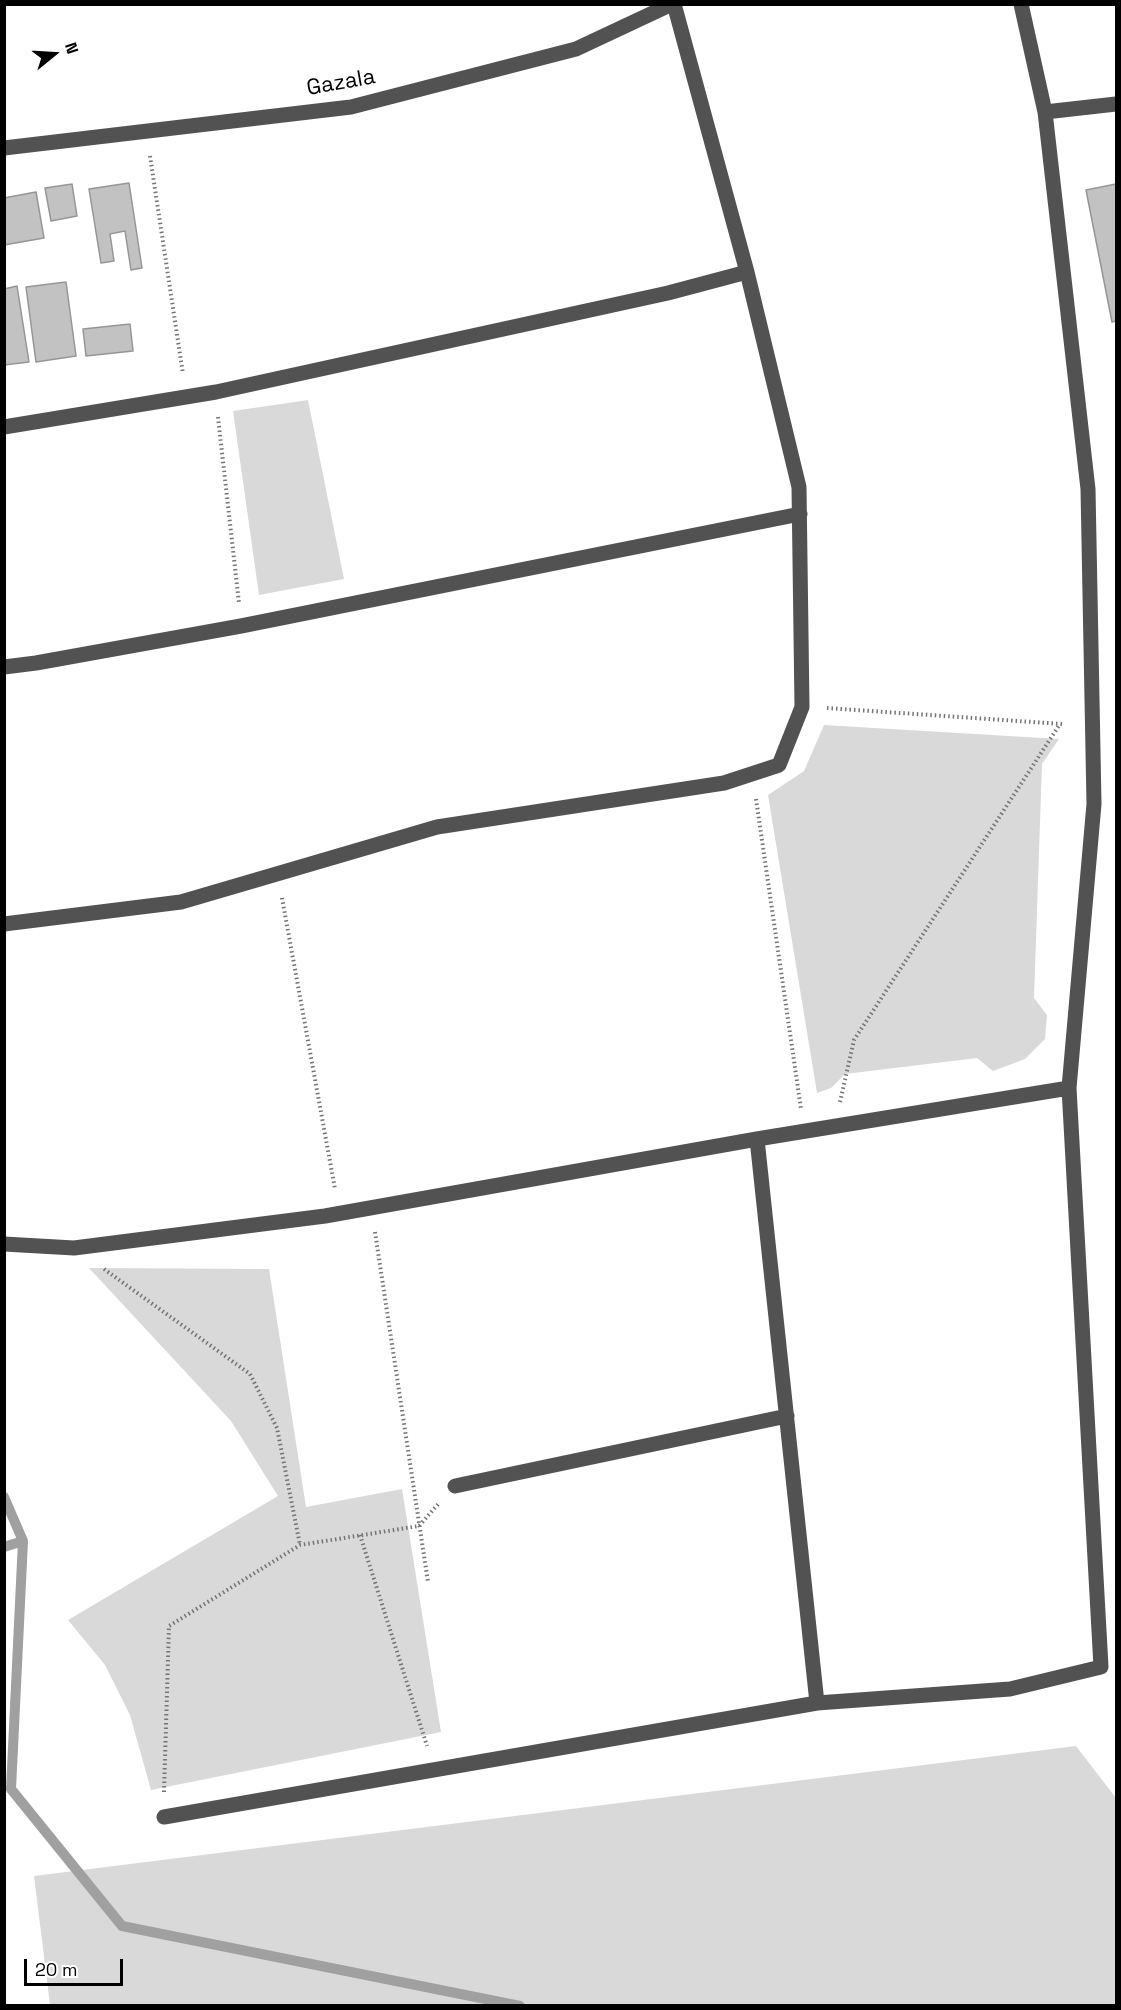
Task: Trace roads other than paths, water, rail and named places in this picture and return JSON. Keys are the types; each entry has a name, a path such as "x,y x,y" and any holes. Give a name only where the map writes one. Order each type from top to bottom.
{"street":[{"name":"Gazala","path":"4,148 351,107 576,49 673,4"},
{"path":"4,924 181,902 437,827 724,783 779,765 802,707 799,487 747,272 673,4"},
{"path":"164,1817 817,1703 1010,1689 1101,1667 1069,1088 1094,804 1088,489 1045,112 1021,4"},
{"path":"1045,112 1116,104"},
{"path":"4,428 216,392 668,293 747,272"},
{"path":"4,667 241,626 800,514"},
{"path":"4,1244 74,1248 340,1214 757,1139 1069,1088"},
{"path":"757,1139 817,1703"},
{"path":"456,1486 787,1416"}],"waterway":[{"path":"4,1497 23,1541 11,1789 122,1926 520,2006"},
{"path":"4,1547 23,1541"}]}
